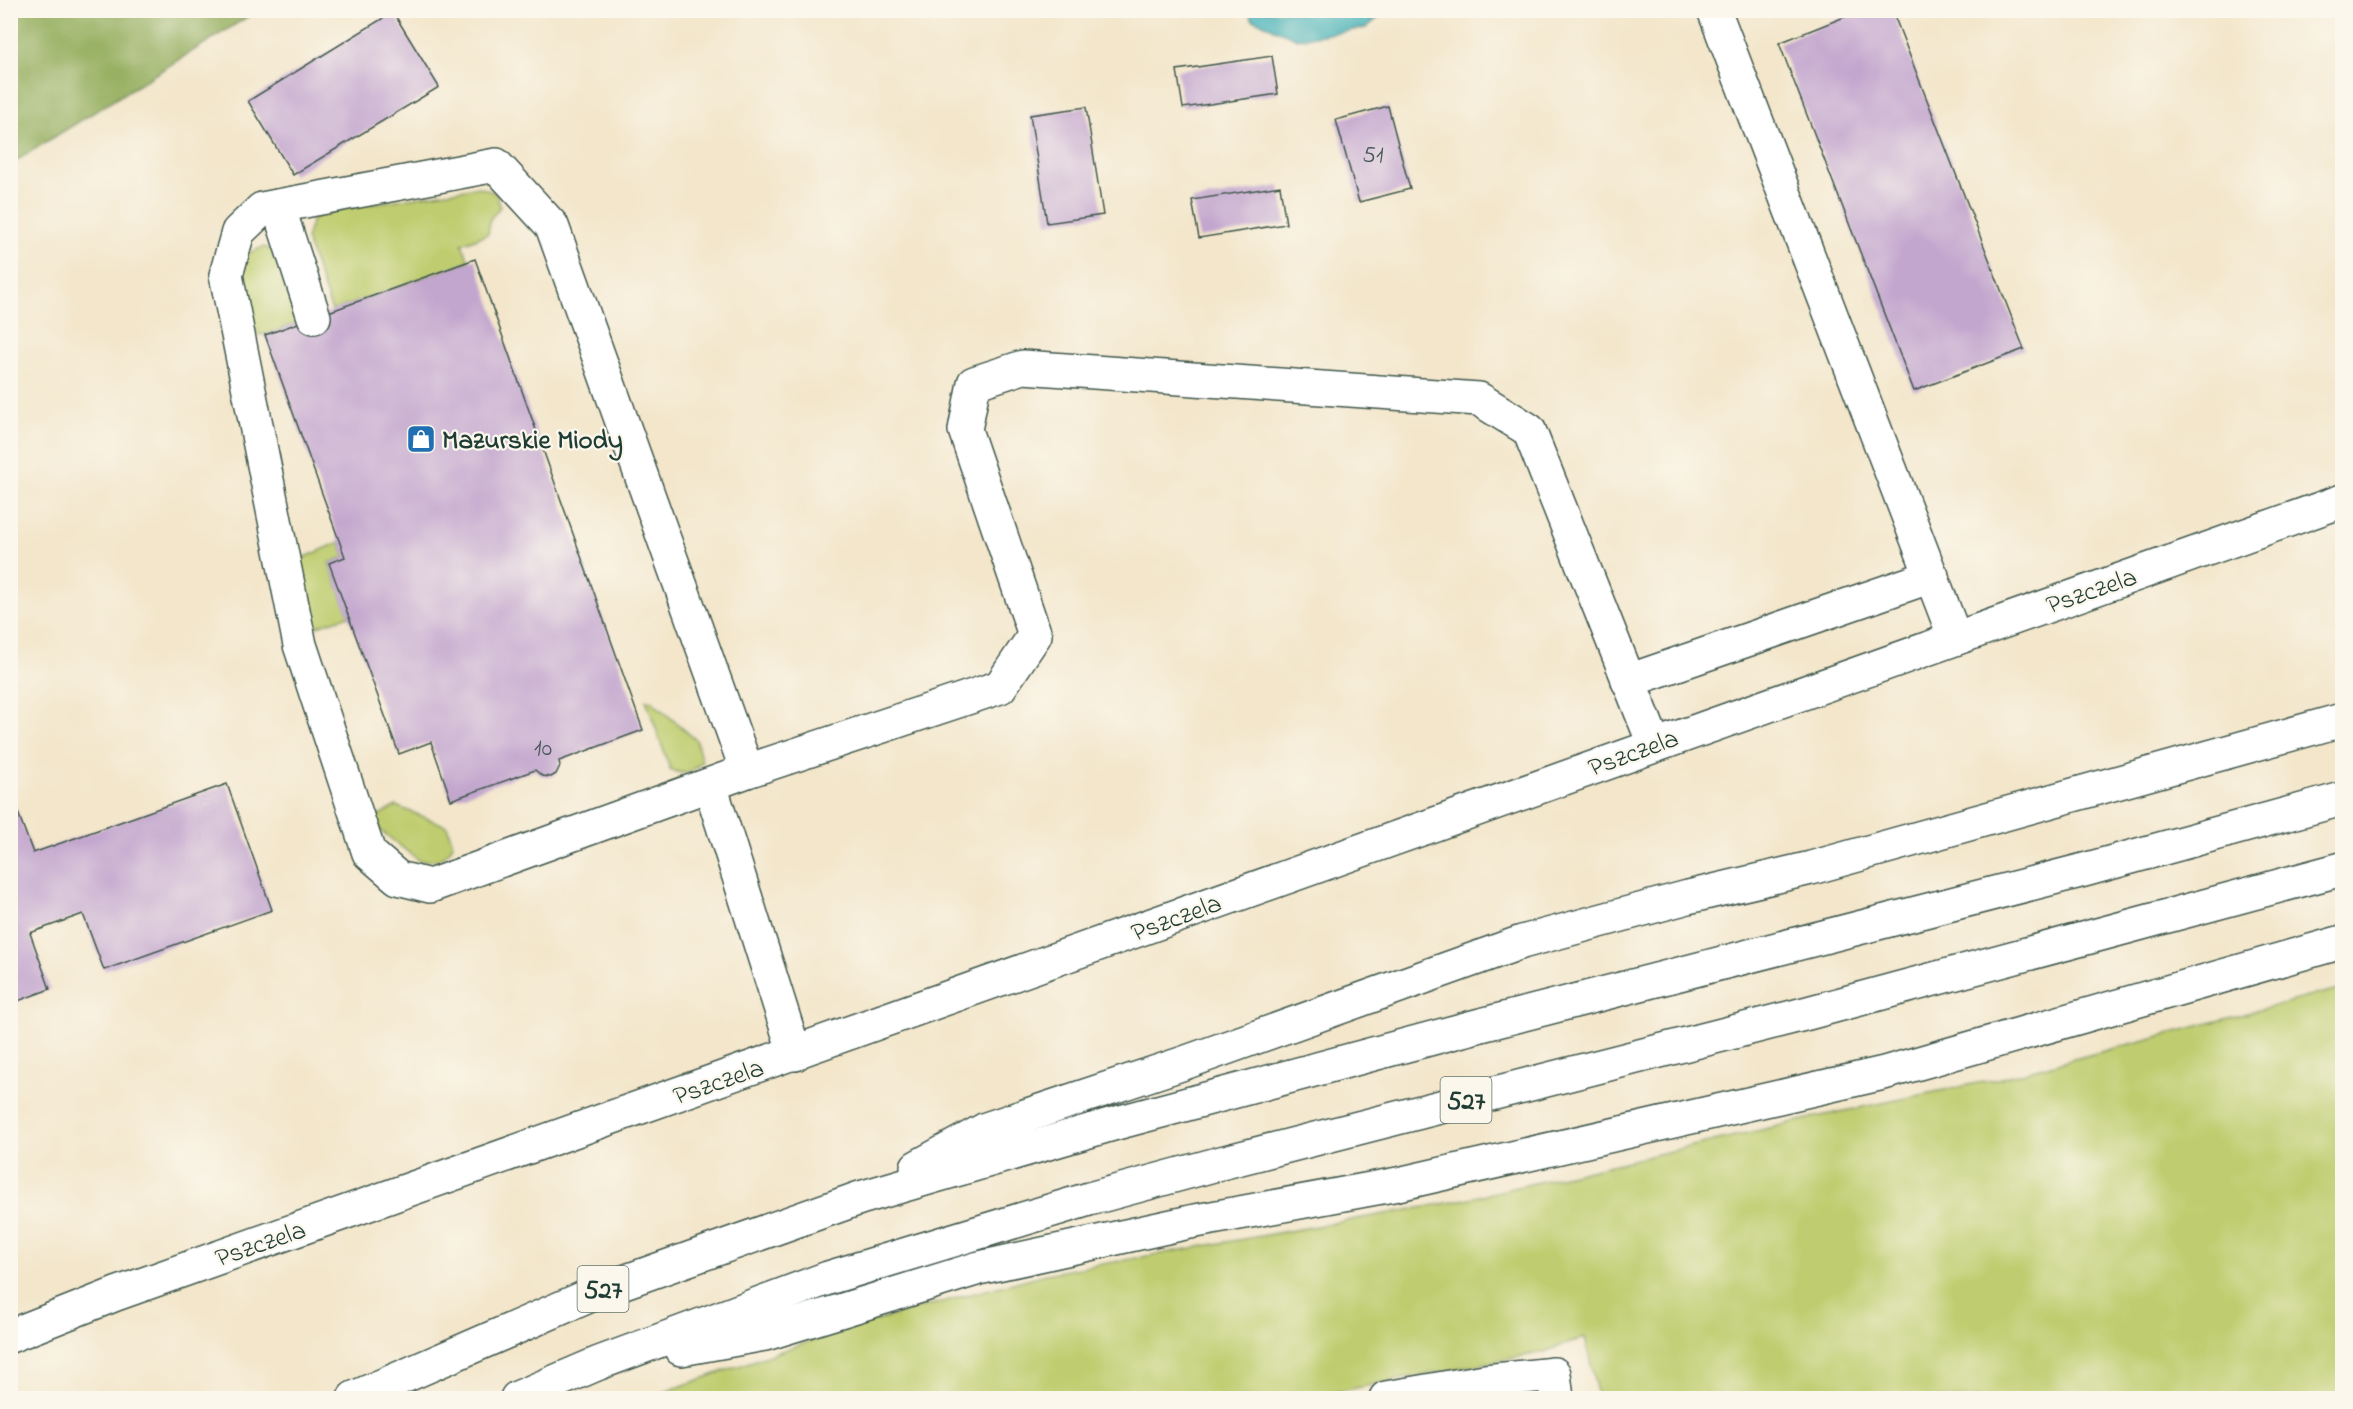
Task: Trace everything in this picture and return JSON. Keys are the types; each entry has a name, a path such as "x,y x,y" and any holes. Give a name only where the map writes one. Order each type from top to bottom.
{"main road":[{"path":"1714,10 1955,638"},
{"path":"747,771 552,226 496,165 262,209 238,232 226,275 300,645 369,853 398,878 430,886 747,771 1000,687 1035,635 965,430 974,383 1023,367 1479,399 1529,430 1654,744"},
{"path":"278,206 314,317"},
{"name":"Pszczela","path":"10,1336 127,1290 795,1054 1654,744 2343,501"},
{"path":"1628,681 1932,576"},
{"path":"860,1198 986,1129 1184,1062 1522,942 1688,897 1811,868 2343,720"},
{"path":"710,784 795,1054"},
{"name":"527","path":"354,1398 607,1288 860,1198 1113,1124 1477,1026 2084,870 2343,799"},
{"name":"527","path":"517,1398 599,1363 828,1278 1089,1199 1820,1010 2343,869"},
{"path":"599,1363 765,1334 979,1268 1190,1222 1398,1184 1884,1073 2343,942"},
{"path":"1386,1398 1485,1381 1554,1374 1557,1398"}],"green space":[{"path":"11,10 257,10 257,11 11,164"},
{"path":"479,187 496,193 500,207 490,219 488,234 462,244 469,261 332,311 306,239 312,220 321,212"},
{"path":"264,247 275,251 301,322 265,335 250,333 242,262 247,253"},
{"path":"340,542 345,557 329,563 349,616 314,627 294,562"},
{"path":"646,700 651,701 696,740 702,762 684,773 670,769"},
{"path":"396,806 447,826 453,845 447,854 435,860 420,861 381,831 374,818"},
{"path":"2342,988 2342,1398 1598,1398 1585,1337 1544,1352 1304,1398 647,1398 810,1341 919,1308 1046,1274 1453,1202 1816,1117 2006,1077"}],"water":[{"path":"1248,11 1386,11 1366,28 1297,39 1252,19"}],"building":[{"path":"1862,10 1892,10 2024,349 1914,391 1779,43"},
{"path":"393,12 439,87 293,175 248,101"},
{"path":"1272,56 1278,94 1183,108 1177,70"},
{"path":"1388,106 1410,189 1359,202 1336,120"},
{"path":"1086,107 1103,215 1047,223 1030,115"},
{"path":"1280,186 1286,224 1199,238 1192,200"},
{"name":"Mazurskie Miody","path":"475,259 643,730 559,761 560,766 556,774 551,777 542,776 535,770 451,800 431,742 399,754 329,563 345,557 265,335"},
{"path":"227,784 272,910 104,970 83,914 30,933 50,989 10,1004 10,791 33,853"}],"place":[{"name":"Mazurskie Miody","path":"421,439"}]}
